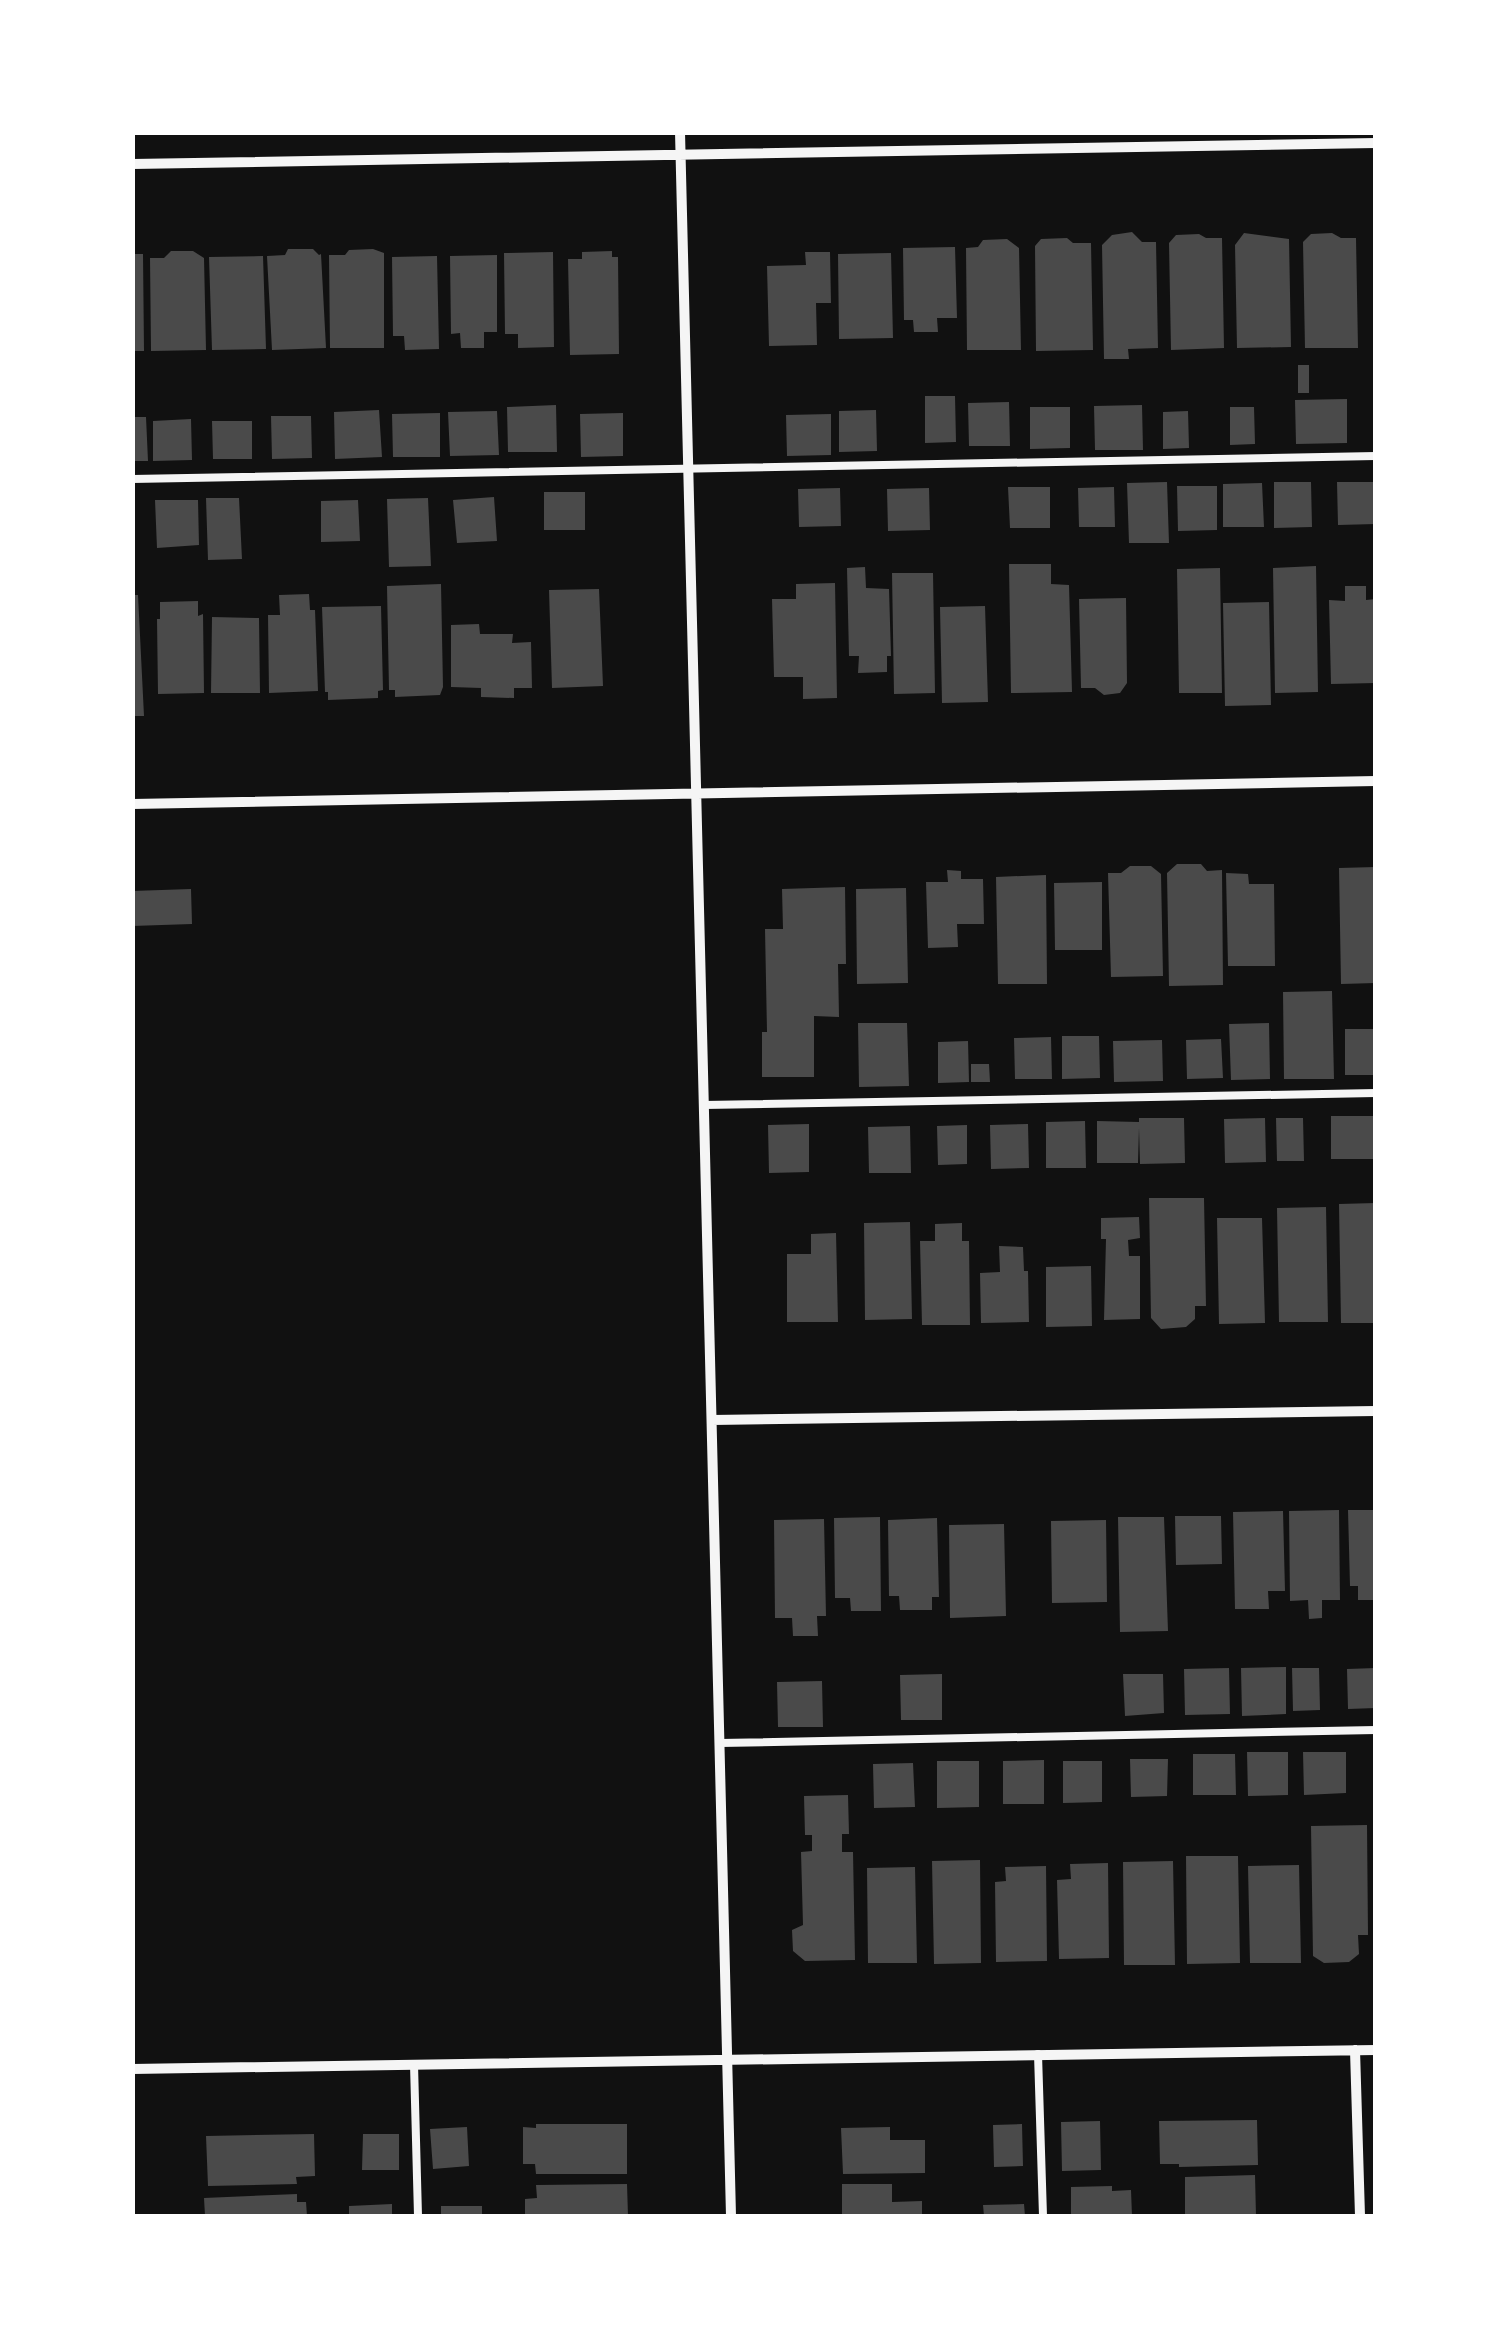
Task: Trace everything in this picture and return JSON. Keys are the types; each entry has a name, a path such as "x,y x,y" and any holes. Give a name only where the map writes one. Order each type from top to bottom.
{"street":[{"path":"680,132 731,2216"},
{"path":"132,164 1376,144"},
{"path":"132,804 1376,781"},
{"path":"712,1420 1376,1411"},
{"path":"1355,2050 1360,2216"},
{"path":"132,2069 1376,2050"}],"lane":[{"path":"132,479 1376,456"},
{"path":"704,1105 1376,1093"},
{"path":"720,1743 1376,1730"},
{"path":"1038,2054 1042,2216"},
{"path":"414,2064 418,2216"}],"building":[{"path":"1132,232 1142,242 1156,242 1158,348 1128,349 1129,359 1104,359 1102,245 1112,235"},
{"path":"1244,233 1289,239 1291,347 1237,348 1235,245"},
{"path":"1332,233 1341,238 1356,238 1358,348 1305,348 1303,242 1311,234"},
{"path":"1176,235 1222,238 1224,348 1171,350 1169,243"},
{"path":"1067,238 1073,243 1091,243 1093,350 1036,351 1035,246 1041,239"},
{"path":"1007,239 1019,248 1021,350 967,350 966,248 978,247 983,240"},
{"path":"955,247 957,318 937,318 938,332 914,332 913,320 904,320 903,248"},
{"path":"288,249 313,249 321,254 326,348 272,350 267,256 285,255"},
{"path":"373,249 384,253 384,348 330,348 329,255"},
{"path":"171,251 193,251 204,258 206,350 151,351 150,258 164,258"},
{"path":"612,251 612,257 618,257 619,354 570,355 568,259 582,259 582,252"},
{"path":"553,252 554,347 518,348 518,334 505,334 504,253"},
{"path":"805,252 830,252 831,303 816,303 817,345 769,346 767,266 806,265"},
{"path":"891,253 893,338 839,339 838,254"},
{"path":"132,254 143,254 144,351 132,351"},
{"path":"497,255 497,332 484,332 484,348 461,348 460,333 451,334 450,256"},
{"path":"263,256 266,349 212,350 209,257"},
{"path":"437,256 439,349 405,350 404,336 393,336 392,257"},
{"path":"1298,365 1309,365 1309,393 1298,393"},
{"path":"925,396 955,396 956,442 925,443"},
{"path":"1347,399 1347,443 1296,444 1295,400"},
{"path":"1009,402 1010,446 969,446 968,403"},
{"path":"556,405 557,452 508,452 507,407"},
{"path":"1142,405 1143,450 1095,450 1094,406"},
{"path":"1030,407 1070,407 1070,448 1030,449"},
{"path":"1230,407 1254,407 1255,444 1230,445"},
{"path":"379,410 382,457 335,459 334,412"},
{"path":"876,410 877,451 839,452 839,411"},
{"path":"497,411 499,455 450,456 448,412"},
{"path":"1188,411 1189,448 1163,449 1163,412"},
{"path":"440,413 440,457 393,457 392,414"},
{"path":"623,413 623,456 581,457 580,414"},
{"path":"831,414 831,455 787,456 786,415"},
{"path":"271,416 311,416 312,458 272,459"},
{"path":"132,417 146,417 148,461 132,461"},
{"path":"191,419 192,460 153,461 153,421"},
{"path":"212,421 252,421 252,459 213,459"},
{"path":"1167,482 1169,543 1129,543 1127,483"},
{"path":"1274,482 1311,482 1312,527 1274,528"},
{"path":"1337,482 1376,482 1376,524 1338,525"},
{"path":"1262,483 1264,527 1223,527 1223,484"},
{"path":"1177,486 1217,486 1217,530 1178,531"},
{"path":"1008,487 1050,487 1050,528 1010,528"},
{"path":"1114,487 1115,527 1079,527 1078,488"},
{"path":"840,488 841,526 799,527 798,489"},
{"path":"929,488 930,530 888,531 887,489"},
{"path":"544,492 585,492 585,530 544,530"},
{"path":"494,497 497,541 457,543 453,500"},
{"path":"206,498 239,498 242,559 208,560"},
{"path":"428,498 431,566 389,567 387,499"},
{"path":"155,500 198,500 199,545 157,548"},
{"path":"358,500 360,541 321,542 321,501"},
{"path":"1009,564 1051,564 1051,584 1069,585 1072,692 1011,693"},
{"path":"1316,566 1318,692 1275,693 1273,568"},
{"path":"865,567 866,588 889,589 891,656 887,656 887,672 858,673 859,656 849,656 847,568"},
{"path":"1220,568 1222,693 1179,693 1177,569"},
{"path":"892,573 933,573 935,693 894,694"},
{"path":"835,583 837,698 803,699 803,677 774,677 772,599 796,599 796,584"},
{"path":"441,584 440,695 395,697 395,690 389,690 387,586"},
{"path":"1345,586 1366,586 1366,600 1376,599 1376,683 1331,684 1329,600 1345,601"},
{"path":"599,589 603,686 552,688 549,590"},
{"path":"309,594 310,610 315,610 318,691 269,693 268,615 280,615 279,595"},
{"path":"132,595 138,595 144,716 132,716"},
{"path":"1126,598 1127,683 1120,693 1104,695 1095,688 1081,688 1079,599"},
{"path":"198,601 198,616 203,614 204,693 158,694 160,602"},
{"path":"1269,602 1271,705 1225,706 1223,603"},
{"path":"381,606 383,690 378,691 378,698 328,700 322,607"},
{"path":"985,606 988,702 942,703 940,607"},
{"path":"212,617 259,618 260,693 211,693"},
{"path":"479,624 480,634 513,634 512,643 531,642 532,688 514,688 514,698 481,697 481,688 451,687 451,625"},
{"path":"1177,864 1201,864 1207,871 1222,870 1223,985 1169,986 1167,873"},
{"path":"1130,866 1151,866 1161,874 1163,976 1111,977 1108,873 1121,873"},
{"path":"1376,867 1376,983 1341,984 1339,868"},
{"path":"947,870 961,871 961,879 983,879 984,924 957,924 958,947 928,948 926,882 948,882"},
{"path":"1226,873 1248,874 1249,884 1274,884 1275,966 1228,966"},
{"path":"1046,875 1047,984 998,984 996,877"},
{"path":"1102,882 1102,950 1055,950 1054,883"},
{"path":"845,887 846,964 838,964 839,1017 814,1016 814,1077 762,1077 762,1032 767,1032 765,929 783,929 782,889"},
{"path":"906,888 908,983 857,984 856,889"},
{"path":"191,889 192,924 132,926 132,891"},
{"path":"1332,991 1334,1079 1284,1079 1283,992"},
{"path":"858,1023 907,1023 909,1086 859,1087"},
{"path":"1269,1023 1270,1079 1231,1080 1229,1024"},
{"path":"1345,1029 1376,1029 1376,1075 1345,1075"},
{"path":"1062,1036 1099,1036 1100,1078 1062,1079"},
{"path":"1051,1037 1052,1079 1015,1079 1014,1038"},
{"path":"1221,1039 1223,1078 1187,1079 1186,1040"},
{"path":"1162,1040 1163,1081 1114,1082 1113,1041"},
{"path":"968,1041 969,1082 938,1083 938,1042"},
{"path":"971,1064 989,1064 990,1082 971,1082"},
{"path":"1331,1116 1376,1116 1376,1159 1331,1159"},
{"path":"1139,1118 1184,1118 1185,1163 1140,1164 1139,1128 1138,1163 1097,1163 1097,1121 1139,1122"},
{"path":"1265,1118 1266,1162 1225,1163 1224,1119"},
{"path":"1276,1118 1303,1118 1304,1161 1277,1161"},
{"path":"1085,1121 1086,1168 1046,1168 1046,1122"},
{"path":"809,1124 809,1172 769,1173 768,1125"},
{"path":"1028,1124 1029,1168 991,1169 990,1125"},
{"path":"967,1125 967,1164 938,1165 937,1126"},
{"path":"910,1126 911,1173 869,1173 868,1127"},
{"path":"1149,1198 1204,1198 1206,1306 1195,1306 1195,1319 1186,1327 1161,1329 1151,1318"},
{"path":"1376,1203 1376,1323 1341,1323 1339,1204"},
{"path":"1326,1207 1328,1322 1279,1322 1277,1208"},
{"path":"1139,1217 1140,1238 1128,1240 1129,1256 1140,1256 1140,1319 1104,1320 1106,1239 1101,1239 1101,1218"},
{"path":"1217,1218 1262,1218 1265,1323 1219,1324"},
{"path":"910,1222 912,1319 865,1320 864,1223"},
{"path":"962,1223 962,1241 969,1241 970,1325 922,1325 920,1241 935,1241 935,1224"},
{"path":"836,1233 838,1322 787,1322 787,1254 811,1254 811,1234"},
{"path":"999,1246 1023,1247 1024,1271 1028,1271 1029,1322 981,1323 980,1273 1000,1272"},
{"path":"1091,1266 1092,1326 1046,1327 1046,1267"},
{"path":"1339,1510 1340,1600 1322,1600 1322,1618 1309,1619 1308,1600 1290,1601 1289,1511"},
{"path":"1348,1510 1376,1510 1376,1600 1358,1600 1358,1586 1350,1586"},
{"path":"1283,1511 1285,1591 1268,1591 1269,1609 1235,1609 1233,1512"},
{"path":"1175,1516 1221,1516 1222,1564 1176,1565"},
{"path":"880,1517 881,1611 851,1611 850,1598 835,1598 834,1518"},
{"path":"1118,1517 1164,1517 1168,1631 1120,1632"},
{"path":"937,1518 939,1597 932,1597 932,1610 900,1610 899,1596 889,1596 888,1520"},
{"path":"824,1519 826,1616 817,1616 818,1636 793,1636 792,1618 775,1618 774,1520"},
{"path":"1106,1520 1107,1602 1052,1603 1051,1521"},
{"path":"1004,1524 1006,1616 950,1618 949,1525"},
{"path":"1286,1667 1286,1714 1242,1716 1241,1668"},
{"path":"1229,1668 1230,1714 1185,1715 1184,1669"},
{"path":"1292,1668 1319,1668 1320,1710 1293,1711"},
{"path":"1376,1668 1376,1708 1348,1709 1347,1669"},
{"path":"942,1674 942,1720 901,1720 900,1675"},
{"path":"1123,1674 1163,1674 1164,1713 1125,1716"},
{"path":"822,1681 823,1727 778,1727 777,1682"},
{"path":"1247,1752 1288,1752 1288,1795 1248,1796"},
{"path":"1303,1752 1346,1752 1346,1793 1304,1795"},
{"path":"1193,1754 1235,1754 1236,1795 1193,1795"},
{"path":"1130,1759 1168,1759 1167,1796 1131,1797"},
{"path":"1044,1760 1044,1804 1003,1804 1003,1761"},
{"path":"937,1761 979,1761 979,1807 937,1808"},
{"path":"1063,1761 1102,1761 1102,1802 1063,1803"},
{"path":"913,1763 915,1807 874,1808 873,1764"},
{"path":"848,1795 849,1834 842,1834 842,1852 853,1852 855,1960 805,1961 793,1951 792,1930 803,1925 801,1852 812,1851 812,1835 805,1835 804,1796"},
{"path":"1367,1825 1368,1935 1358,1935 1359,1954 1349,1962 1324,1963 1313,1956 1311,1826"},
{"path":"1186,1856 1238,1856 1240,1963 1187,1964"},
{"path":"980,1860 981,1963 934,1964 932,1861"},
{"path":"1173,1861 1175,1965 1124,1965 1123,1862"},
{"path":"1108,1863 1109,1958 1059,1959 1057,1880 1071,1879 1070,1864"},
{"path":"1299,1865 1301,1963 1250,1963 1248,1866"},
{"path":"1046,1866 1047,1961 996,1962 995,1882 1006,1881 1005,1867"},
{"path":"915,1867 917,1963 868,1963 867,1868"},
{"path":"1257,2120 1258,2165 1160,2164 1159,2121"},
{"path":"1100,2121 1101,2170 1062,2171 1061,2122"},
{"path":"536,2124 627,2124 627,2174 536,2174 535,2164 523,2164 523,2127 536,2128"},
{"path":"1022,2124 1023,2166 994,2167 993,2125"},
{"path":"467,2127 469,2166 433,2169 430,2129"},
{"path":"890,2127 890,2140 925,2140 925,2173 843,2174 841,2128"},
{"path":"314,2134 315,2176 296,2177 297,2184 208,2186 206,2136"},
{"path":"363,2134 399,2134 399,2170 362,2170"},
{"path":"1255,2175 1256,2216 1185,2216 1185,2177"},
{"path":"627,2184 628,2216 525,2216 525,2199 537,2198 536,2185"},
{"path":"842,2184 892,2184 892,2202 922,2201 922,2216 842,2216"},
{"path":"1112,2186 1112,2191 1131,2190 1132,2216 1071,2216 1071,2187"},
{"path":"297,2194 297,2202 306,2202 307,2216 205,2216 204,2198"},
{"path":"392,2204 392,2216 349,2216 349,2206"},
{"path":"1024,2204 1025,2216 984,2216 983,2205"},
{"path":"441,2206 482,2206 482,2216 441,2216"}]}
